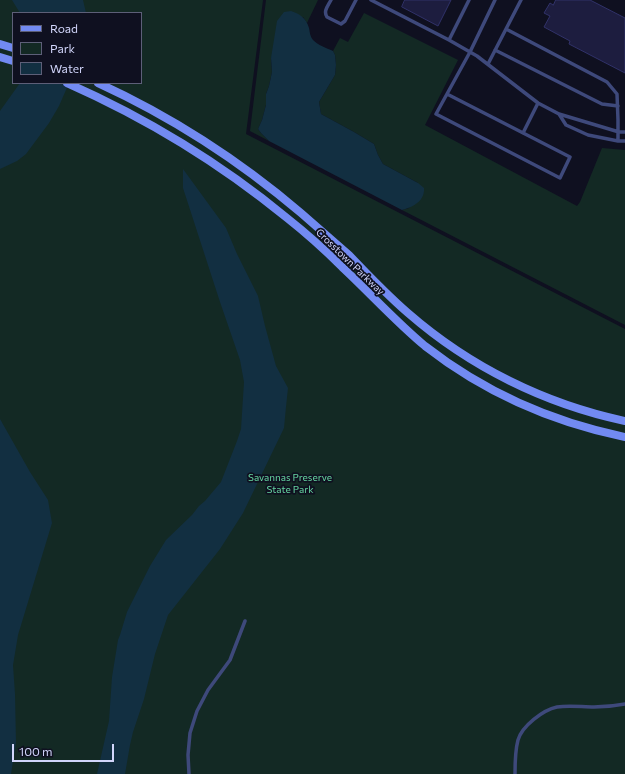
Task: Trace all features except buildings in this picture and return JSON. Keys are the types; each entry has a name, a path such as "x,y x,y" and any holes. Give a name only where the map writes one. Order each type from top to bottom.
{"main road":[{"path":"0,44 12,48"},
{"path":"0,57 12,61"},
{"name":"Crosstown Parkway","path":"69,84 135,115 183,143 259,195 303,231 425,346 478,382 541,413 582,427 625,437"},
{"name":"Crosstown Parkway","path":"100,84 172,122 235,163 275,192 320,229 407,312 453,348 514,384 547,398 596,414 625,421"}],"lane":[{"path":"330,0 326,9 326,16 341,24 345,21 356,0"},
{"path":"371,0 477,56 538,103 559,114 619,132 625,132"},
{"path":"449,40 469,0"},
{"path":"447,94 570,157 560,178 436,114 470,52 495,0"},
{"path":"488,64 521,0"},
{"path":"506,29 607,82 617,94 619,132 618,142"},
{"path":"495,50 602,104 618,106"},
{"path":"523,133 538,103"},
{"path":"559,114 566,124 588,136 625,142"},
{"path":"189,774 188,755 190,733 197,711 208,690 230,660 245,621"},
{"path":"515,774 515,758 518,739 531,720 556,707 600,707 625,704"}],"green space":[{"name":"Savannas Preserve State Park","path":"0,0 263,0 246,134 625,329 625,774 0,774"},
{"path":"266,0 318,0 307,23 303,17 271,58 272,72 266,94 266,105 258,129 269,141 250,131"},
{"path":"364,13 458,60 425,125 577,206 602,148 625,150 625,325 402,210 409,208 418,183 383,164 374,144 321,114 319,102 335,75 336,65 333,51 340,38 348,42"}],"water":[{"path":"12,0 83,0 86,12 19,12"},
{"path":"291,11 300,15 304,19 308,25 313,40 333,51 335,55 335,75 319,102 321,114 374,144 383,164 418,183 424,188 423,196 418,203 402,210 269,141 258,129 266,105 266,94 272,72 271,58 277,21 284,12"},
{"path":"19,84 69,84 59,106 49,123 26,154 17,161 0,169 0,111"},
{"path":"183,169 226,228 258,296 276,366 288,388 284,428 243,513 220,549 168,615 155,654 144,699 133,732 125,774 97,774 109,721 112,677 118,640 127,612 150,566 166,540 192,515 221,482 241,429 244,382 240,360 183,188"},
{"path":"0,419 30,472 48,500 52,523 18,635 13,665 16,743 11,774 0,774"}]}
